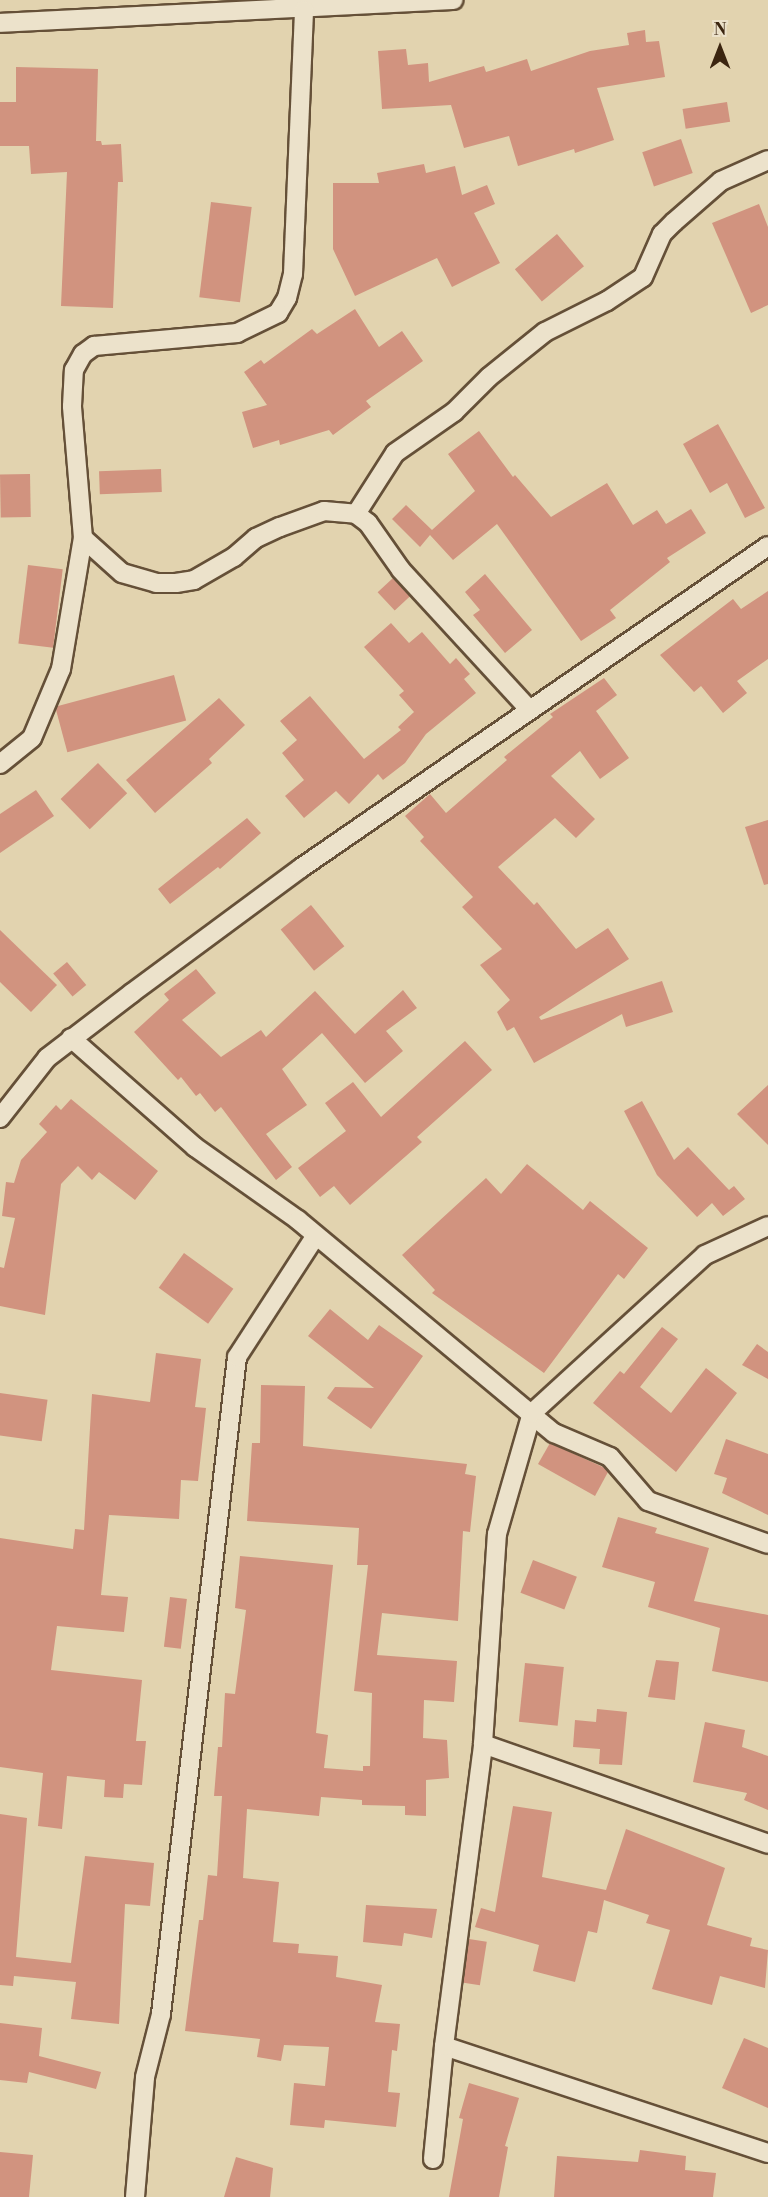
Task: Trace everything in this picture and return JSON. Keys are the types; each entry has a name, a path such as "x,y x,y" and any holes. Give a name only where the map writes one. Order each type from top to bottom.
{"street":[{"path":"0,23 304,10 453,0"},
{"path":"0,764 32,738 61,669 83,538 72,406 74,370 83,354 94,346 237,333 278,313 287,298 293,274 304,10"},
{"path":"356,514 395,453 454,412 489,376 545,332 643,277 662,234 681,215 721,181 768,160"},
{"path":"83,538 122,573 156,583 176,583 194,580 234,558 256,538 280,527 324,511 356,514 368,523 401,570 529,710"},
{"path":"0,1118 40,1066 71,1038 301,868 768,546"},
{"path":"71,1038 195,1147 315,1237 554,1433 610,1457 648,1502 768,1544"},
{"path":"433,2159 444,2046 483,1744 497,1534 532,1413 705,1255 768,1226"},
{"path":"135,2197 145,2077 161,2014 237,1357 315,1237"},
{"path":"483,1744 768,1844"},
{"path":"444,2046 768,2153"}],"building":[{"path":"645,30 646,42 659,41 665,77 597,88 614,140 575,153 574,149 518,166 509,136 464,148 451,105 382,109 378,51 406,49 408,65 428,63 429,82 484,66 486,72 527,59 531,71 590,51 629,45 627,33"},
{"path":"16,67 98,69 96,141 101,141 102,145 121,144 123,182 118,182 113,308 61,306 67,172 31,174 29,146 0,146 0,102 16,102"},
{"path":"727,102 730,122 686,129 683,109"},
{"path":"681,139 693,173 654,186 642,152"},
{"path":"424,164 426,173 455,166 462,195 487,185 495,204 474,213 500,263 452,287 437,258 355,296 333,249 333,183 379,183 377,173"},
{"path":"211,202 252,207 240,302 199,297"},
{"path":"759,204 768,227 768,305 751,313 712,223"},
{"path":"557,234 584,266 542,302 515,269"},
{"path":"355,309 379,347 402,331 423,361 366,401 371,407 333,435 329,430 280,445 279,440 253,448 242,412 267,405 244,372 261,360 264,364 312,329 317,334"},
{"path":"718,424 765,508 745,518 727,483 710,493 683,444"},
{"path":"479,431 513,477 515,475 551,517 607,483 633,525 657,510 666,524 691,509 706,533 667,558 670,562 610,610 616,618 581,641 497,524 453,560 430,535 420,547 392,519 406,505 432,530 475,491 448,454"},
{"path":"161,469 162,492 100,494 99,471"},
{"path":"30,474 31,517 1,518 0,475"},
{"path":"28,565 63,569 53,648 18,643"},
{"path":"485,574 532,630 505,653 473,615 480,610 465,592"},
{"path":"393,578 410,596 395,611 378,592"},
{"path":"768,591 768,659 737,681 747,693 723,713 701,686 694,692 660,655 733,599 741,609"},
{"path":"391,623 409,643 422,632 450,664 456,658 470,674 464,679 476,693 426,734 405,763 383,780 378,774 349,804 336,791 304,818 285,796 304,780 282,753 297,740 280,721 310,696 364,759 401,730 398,727 414,712 399,695 404,691 364,647"},
{"path":"174,675 186,720 67,752 55,707"},
{"path":"604,678 617,695 596,711 629,758 600,779 580,751 551,776 595,819 576,838 555,818 498,867 534,905 537,902 576,949 608,928 629,959 539,1017 541,1020 662,981 673,1012 626,1027 622,1014 534,1063 514,1027 507,1031 497,1012 510,1000 480,965 502,949 462,907 473,897 420,841 424,837 405,816 430,794 446,813 507,760 504,757 553,717 550,714"},
{"path":"219,698 245,725 209,759 212,763 155,813 126,780"},
{"path":"98,763 127,793 90,829 61,799"},
{"path":"36,790 54,816 0,853 0,814"},
{"path":"247,818 261,833 220,869 218,867 170,904 158,889"},
{"path":"768,820 768,884 764,885 745,827"},
{"path":"311,905 344,946 314,971 281,930"},
{"path":"0,930 57,985 31,1012 0,982"},
{"path":"67,962 86,985 72,997 53,974"},
{"path":"196,969 216,993 182,1020 221,1057 261,1030 266,1037 315,991 355,1034 403,990 417,1008 386,1031 403,1051 365,1083 322,1033 282,1069 307,1105 266,1134 292,1167 276,1180 221,1107 215,1112 200,1093 196,1096 181,1077 178,1080 134,1032 169,1000 164,994"},
{"path":"465,1041 492,1070 417,1137 422,1142 350,1205 334,1186 320,1197 298,1168 346,1131 325,1103 353,1082 381,1117"},
{"path":"768,1085 768,1145 737,1114"},
{"path":"71,1099 158,1171 135,1200 99,1172 92,1180 78,1166 61,1184 45,1315 0,1306 0,1267 4,1268 15,1218 2,1216 6,1182 14,1183 21,1160 47,1132 39,1124 56,1105 61,1110"},
{"path":"642,1101 674,1160 688,1147 729,1190 734,1186 745,1199 723,1216 712,1203 697,1217 657,1175 624,1111"},
{"path":"527,1164 583,1210 590,1201 648,1248 624,1279 618,1274 544,1373 432,1293 435,1290 402,1255 486,1178 501,1194"},
{"path":"184,1253 233,1289 208,1324 159,1288"},
{"path":"330,1309 368,1340 379,1325 423,1356 371,1429 327,1398 335,1387 374,1388 308,1336"},
{"path":"662,1327 678,1339 640,1387 671,1413 706,1368 737,1393 676,1472 593,1403 620,1371 624,1374"},
{"path":"757,1344 768,1352 768,1379 742,1365"},
{"path":"156,1353 201,1359 195,1407 206,1408 198,1481 181,1480 179,1519 109,1515 101,1595 128,1597 124,1632 57,1626 51,1670 142,1680 136,1741 146,1741 142,1785 124,1784 123,1798 104,1797 105,1780 67,1776 62,1829 38,1826 43,1773 0,1767 0,1538 73,1549 75,1529 84,1530 92,1394 150,1402"},
{"path":"261,1385 305,1386 303,1446 467,1464 465,1474 476,1476 470,1532 463,1531 458,1621 382,1613 377,1655 457,1661 454,1702 424,1700 423,1738 447,1740 449,1778 426,1780 426,1816 405,1815 405,1806 362,1805 362,1800 321,1797 319,1816 247,1809 243,1878 279,1882 273,1942 299,1944 298,1953 338,1956 336,1977 382,1985 375,2022 400,2024 397,2051 392,2050 388,2092 400,2093 396,2127 325,2120 324,2128 290,2125 294,2083 325,2086 329,2047 284,2045 281,2061 257,2057 260,2039 185,2031 199,1920 203,1920 208,1875 217,1876 222,1796 214,1796 218,1747 222,1747 225,1693 235,1694 246,1610 235,1608 240,1556 333,1565 316,1733 328,1735 324,1768 363,1771 363,1766 370,1766 372,1693 354,1691 368,1565 357,1565 359,1528 247,1521 252,1443 260,1443"},
{"path":"0,1393 48,1400 42,1441 0,1435"},
{"path":"726,1439 768,1454 768,1515 722,1493 727,1478 714,1474"},
{"path":"550,1443 605,1468 608,1472 595,1496 538,1464"},
{"path":"618,1517 657,1528 655,1533 709,1548 694,1601 768,1615 768,1682 712,1671 720,1628 648,1607 655,1582 602,1567"},
{"path":"533,1560 577,1577 564,1610 520,1593"},
{"path":"170,1597 187,1599 181,1649 164,1647"},
{"path":"656,1660 679,1662 675,1700 648,1697"},
{"path":"525,1663 564,1667 558,1726 519,1722"},
{"path":"597,1709 627,1712 622,1765 599,1764 600,1749 573,1747 575,1720 596,1722"},
{"path":"705,1722 745,1730 742,1747 768,1756 768,1810 744,1800 747,1793 693,1782"},
{"path":"513,1806 552,1812 542,1877 606,1890 626,1829 725,1868 707,1925 752,1938 750,1946 768,1950 765,1988 720,1976 712,2005 652,1989 670,1930 646,1923 649,1915 604,1900 597,1933 588,1931 575,1982 533,1971 539,1945 475,1927 481,1908 495,1912"},
{"path":"0,1814 27,1818 16,1957 71,1963 85,1856 154,1863 150,1906 125,1904 119,2024 71,2019 76,1982 14,1976 13,1986 0,1985"},
{"path":"366,1905 437,1909 432,1938 404,1933 402,1946 363,1942"},
{"path":"469,1939 487,1942 480,1985 462,1982"},
{"path":"0,2023 42,2028 39,2056 101,2072 96,2089 29,2072 27,2083 0,2080"},
{"path":"744,2038 768,2048 768,2108 722,2088"},
{"path":"469,2083 519,2098 505,2146 508,2147 499,2197 449,2197 463,2119 459,2118"},
{"path":"640,2150 686,2156 685,2170 716,2173 713,2197 554,2197 557,2156 638,2162"},
{"path":"0,2152 33,2155 29,2197 0,2197"},
{"path":"236,2157 273,2168 270,2197 224,2197"}]}
